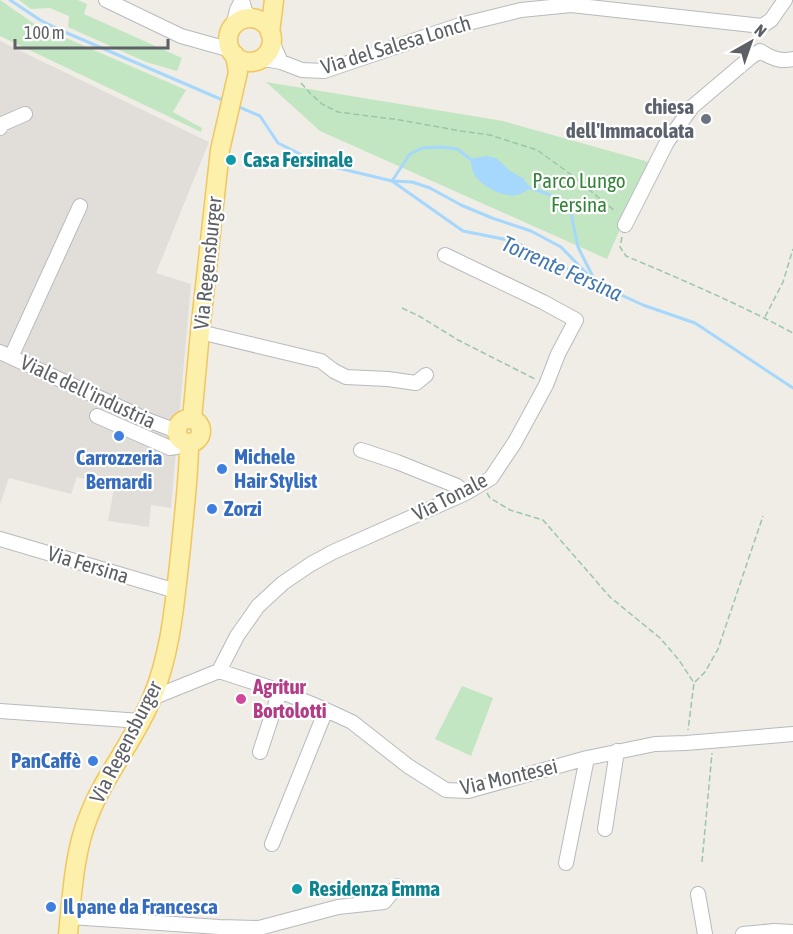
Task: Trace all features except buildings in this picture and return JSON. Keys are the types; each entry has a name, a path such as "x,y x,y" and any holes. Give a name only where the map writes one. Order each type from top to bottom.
{"main road":[{"path":"273,0 271,37 267,53 243,60 229,37 232,28 238,22 254,19 267,12 273,0"},
{"path":"254,19 267,27 271,37"},
{"name":"Via Regensburger","path":"69,925 78,850 87,819 152,698 170,635 188,483 181,421 192,419 221,144 243,60"}],"street":[{"name":"Via del Salesa Lonch","path":"106,0 181,36 209,43 243,60 270,60 302,70 324,71 460,25 521,10 575,2 762,26"},
{"path":"760,51 762,26 771,20 785,0"},
{"path":"209,43 232,28 242,1"},
{"path":"242,1 244,10 254,19"},
{"path":"271,37 281,62"},
{"path":"760,51 772,58 786,61 793,59"},
{"path":"625,225 667,142 692,107 760,51"},
{"path":"0,128 2,124 25,114"},
{"path":"6,355 80,206"},
{"name":"Via Tonale","path":"219,671 237,636 258,606 283,583 310,564 333,552 465,493 491,478 515,442 546,385 558,354 576,320 445,255"},
{"path":"200,332 321,361 346,377 416,383 426,375"},
{"name":"Viale dell'industria","path":"6,355 183,438"},
{"path":"97,416 170,448 179,447 183,438"},
{"path":"361,450 458,486 465,493"},
{"name":"Via Fersina","path":"0,539 176,591"},
{"path":"152,698 219,671"},
{"name":"Via Montesei","path":"219,671 280,691 352,722 408,766 446,790 468,791 587,758 655,744 793,734"},
{"path":"260,752 280,691"},
{"path":"272,844 326,710"},
{"path":"0,711 141,721"},
{"path":"605,829 617,751"},
{"path":"566,863 587,758"},
{"path":"69,925 259,928 338,907 384,902 397,886"},
{"path":"698,894 705,934"},
{"path":"743,934 793,932"}],"path":[{"path":"302,84 322,104 338,112 490,135 537,150 596,194 622,218 625,225 620,247 626,256 689,283 793,333"},
{"path":"764,318 783,282 793,249"},
{"path":"402,308 458,340 546,385"},
{"path":"480,484 490,498 510,510 543,520 610,597 660,638 679,660 694,683"},
{"path":"686,743 694,683 705,672 718,649 762,516"},
{"path":"702,862 713,741"}],"shaded area":[{"path":"0,41 209,142 156,273 191,284 171,508 151,505 149,527 108,521 114,488 77,477 71,494 9,478 0,504"}],"green space":[{"path":"0,0 36,25 186,90 173,112 202,128 201,132 0,36"},
{"path":"19,0 78,0 87,4 84,14 182,58 177,71 146,62 68,27 69,16 50,8 31,9"},
{"name":"Parco Lungo Fersina","path":"266,82 503,121 649,162 607,259 320,131"},
{"path":"462,686 493,698 471,756 435,739"}],"water":[{"path":"486,156 496,158 510,171 523,178 530,188 517,195 505,195 487,187 474,174 470,159"}],"waterway":[{"name":"Torrente Fersina","path":"10,0 60,30 225,101"},
{"name":"Torrente Fersina","path":"237,106 260,116 278,143 304,156 338,168 392,181 463,231 513,241 643,305 695,323 793,388"},
{"path":"392,181 410,154 422,148 457,149 473,161"},
{"path":"393,181 412,182 430,188 461,205 531,231 561,247 592,279"},
{"path":"527,187 548,194 562,202 571,214 578,247 595,281"}],"place":[{"name":"chiesa dell'Immacolata","path":"706,119"},
{"name":"Casa Fersinale","path":"231,160"},
{"name":"Carrozzeria Bernardi","path":"119,436"},
{"name":"Michele Hair Stylist","path":"222,469"},
{"name":"Zorzi","path":"212,509"},
{"name":"Agritur Bortolotti","path":"241,699"},
{"name":"PanCaffè","path":"93,761"},
{"name":"Residenza Emma","path":"297,889"},
{"name":"Il pane da Francesca","path":"51,907"}]}
